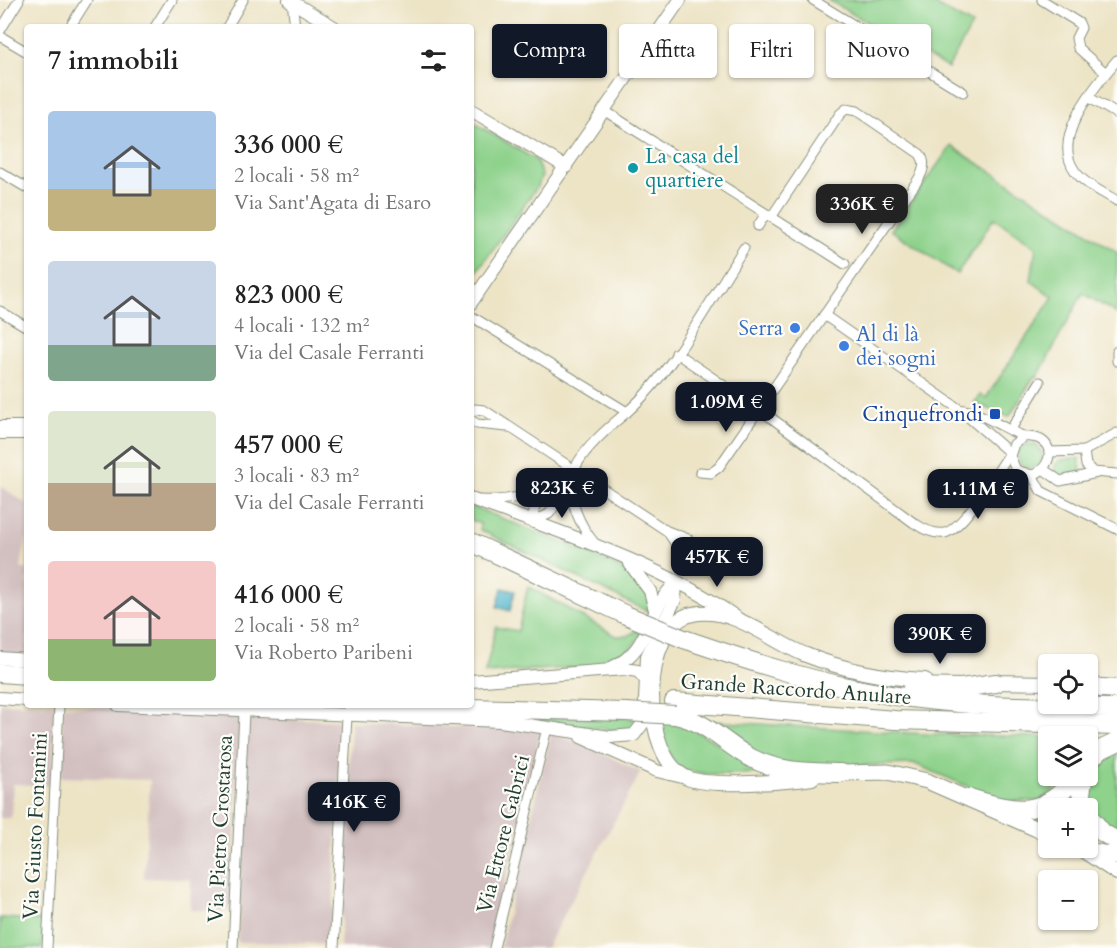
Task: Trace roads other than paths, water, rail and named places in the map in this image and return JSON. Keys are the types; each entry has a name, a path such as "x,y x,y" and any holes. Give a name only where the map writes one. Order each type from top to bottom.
{"highway":[{"path":"0,430 24,430"},
{"name":"Grande Raccordo Anulare","path":"474,543 626,615 684,639 761,664 839,685 889,695 979,704 1117,708"},
{"path":"0,673 24,675"},
{"path":"839,685 961,688 996,682"},
{"path":"1098,686 1117,689"},
{"name":"Grande Raccordo Anulare","path":"474,699 895,720 1117,726"},
{"path":"349,711 627,707"},
{"path":"675,709 703,725 748,757 772,767 793,771 841,773"},
{"path":"1098,756 1117,742"},
{"path":"970,798 1004,808 1034,808 1057,797 1067,786"},
{"path":"1098,827 1103,833 1117,841"}],"main road":[{"path":"1038,683 915,680 866,673 803,654 742,621 707,613 690,614 673,626 660,650 653,683 653,727 669,762 691,779 773,782 841,773 873,772 904,775 970,798 1038,829"},
{"path":"1098,684 1117,682"},
{"path":"1098,852 1117,856"},
{"path":"1094,858 1117,873"}],"street":[{"path":"0,31 19,0"},
{"path":"72,24 87,0"},
{"path":"157,24 171,0"},
{"path":"229,24 243,0"},
{"path":"474,299 680,0"},
{"path":"813,0 963,92"},
{"path":"1042,0 1079,23 1081,28 1076,38 1078,48 1106,74"},
{"path":"291,1 295,24"},
{"path":"291,1 329,24"},
{"path":"0,36 24,50"},
{"path":"1117,60 1088,97 1073,125 1069,158 1081,178 1117,201"},
{"path":"1088,97 1117,114"},
{"path":"700,471 711,473 719,468 922,172 924,162 917,153 857,111 848,108 840,114 769,215 758,226"},
{"path":"605,111 845,264"},
{"path":"474,112 566,167"},
{"path":"549,158 552,168 552,186"},
{"path":"0,171 24,186"},
{"path":"474,499 512,500 538,491 574,471 599,437 652,387 744,248"},
{"path":"0,310 24,325"},
{"path":"824,315 959,409 1010,453 1012,463 1019,472"},
{"path":"474,318 627,412"},
{"path":"1117,351 1117,361"},
{"path":"676,353 759,410 914,523 931,532 946,532 960,521 1010,453 1016,441 1024,437"},
{"path":"1011,429 1040,382"},
{"path":"474,411 481,409 667,531"},
{"path":"959,409 970,410 1024,437 1036,438 1047,448 1084,451 1117,433"},
{"path":"474,422 510,428"},
{"path":"1043,469 1047,448"},
{"path":"1084,451 1086,465 1097,473"},
{"path":"989,482 998,476 1019,472 1032,475 1043,469"},
{"path":"1043,469 1059,481 1097,473 1117,474"},
{"path":"574,471 572,484 578,519 597,547"},
{"path":"1032,475 1041,491 1117,529"},
{"path":"532,522 549,514 572,484"},
{"path":"532,522 538,491"},
{"path":"474,500 597,547 676,583 742,621"},
{"path":"628,561 651,591 655,610"},
{"path":"606,670 626,660 638,648 655,610 666,592 676,583"},
{"path":"172,708 244,712 349,711 500,721 616,737 636,733 644,719 645,679 650,650 676,597 676,583"},
{"path":"0,658 24,660"},
{"path":"474,681 606,670 635,670 645,679"},
{"path":"0,698 24,700"},
{"name":"Via Giusto Fontanini","path":"47,948 59,708"},
{"path":"334,948 349,711"},
{"name":"Via Pietro Crostarosa","path":"233,948 244,712"},
{"name":"Via Ettore Gabrici","path":"494,948 547,728"},
{"path":"566,731 657,771 691,779"}],"water":[{"path":"502,588 515,591 510,611 497,607"}],"place":[{"name":"La casa del quartiere","path":"633,168"},
{"name":"Serra","path":"795,328"},
{"name":"Al di là dei sogni","path":"844,346"},
{"name":"Cinquefrondi","path":"995,414"}]}
